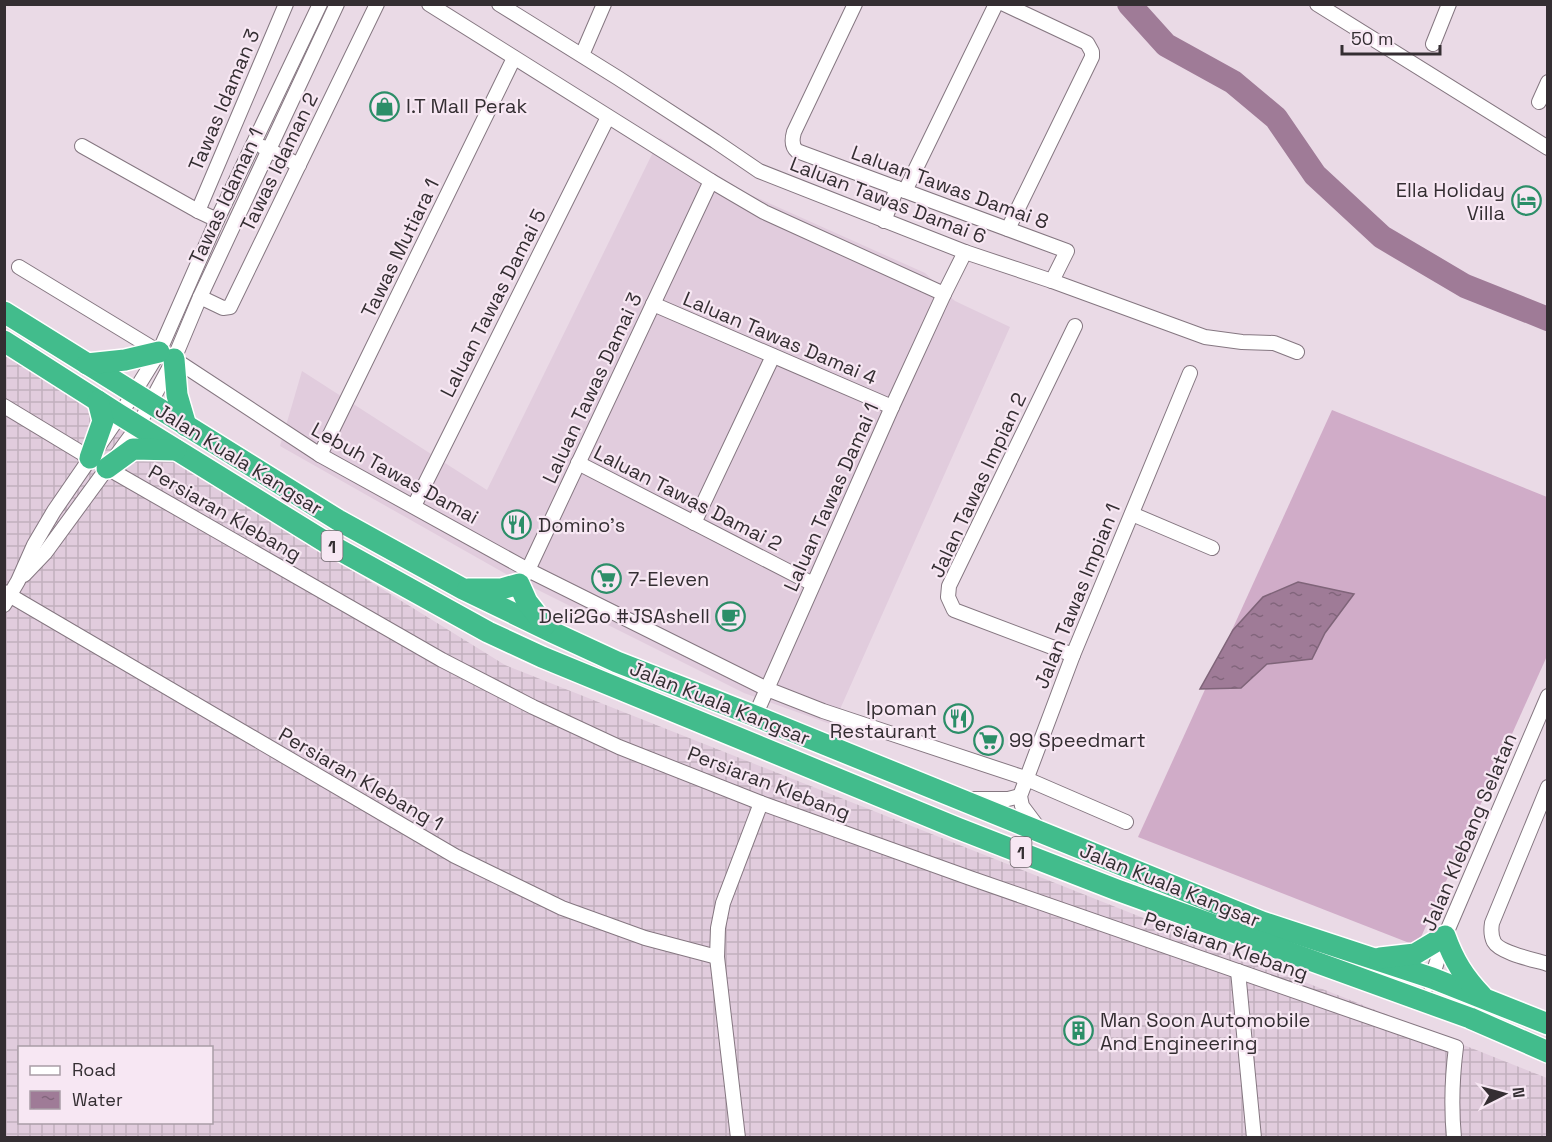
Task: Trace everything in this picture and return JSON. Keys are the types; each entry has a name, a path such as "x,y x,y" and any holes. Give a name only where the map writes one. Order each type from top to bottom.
{"highway":[{"name":"Jalan Kuala Kangsar","path":"4,312 338,520 463,589 617,662 1262,922 1373,959 1548,1024"},
{"name":"Jalan Kuala Kangsar","path":"4,341 327,543 488,633 968,832 1117,890 1484,1024 1548,1052"},
{"path":"87,364 167,356 186,426"},
{"path":"98,401 103,421 99,463 133,449 177,450"},
{"path":"463,589 501,589 523,577 527,602 537,617 552,632"},
{"path":"451,613 460,612 488,617 505,610 506,621 512,630 537,647 542,657"},
{"path":"1373,959 1415,954 1445,936 1459,968 1485,999"},
{"path":"1286,950 1301,950 1383,978 1417,984 1431,981 1440,995 1484,1024"}],"street":[{"name":"Tawas Idaman 3","path":"198,210 286,4"},
{"name":"Tawas Idaman 1","path":"142,398 167,356 217,220 320,4"},
{"name":"Tawas Idaman 1","path":"142,398 200,297 337,4"},
{"name":"Tawas Idaman 2","path":"200,297 223,308 230,307 377,4"},
{"path":"429,4 711,182 774,218 944,294"},
{"name":"Laluan Tawas Damai 6","path":"499,4 582,55 759,171 965,252 1205,337 1274,343 1297,352"},
{"path":"582,55 604,4"},
{"name":"Laluan Tawas Damai 8","path":"855,4 794,132 792,143 796,151 1067,251 1052,281"},
{"path":"884,221 996,4"},
{"path":"1004,4 1087,43 1092,52 1090,64 1008,229"},
{"path":"1317,4 1548,148"},
{"path":"1433,44 1449,4"},
{"name":"Tawas Mutiara 1","path":"320,455 514,58"},
{"path":"1539,102 1548,82"},
{"name":"Laluan Tawas Damai 5","path":"414,506 608,117"},
{"path":"254,143 299,165"},
{"path":"82,146 217,220"},
{"name":"Laluan Tawas Damai 3","path":"505,610 578,463 711,182"},
{"name":"Laluan Tawas Damai 1","path":"755,716 892,407 965,252"},
{"name":"Lebuh Tawas Damai","path":"19,267 167,356 320,455 414,506 523,577 767,689 823,711 1027,779 1126,822"},
{"name":"Laluan Tawas Damai 4","path":"653,304 892,407"},
{"name":"Jalan Tawas Impian 2","path":"1073,655 954,610 948,597 949,586 1075,326"},
{"path":"694,523 772,356"},
{"name":"Jalan Tawas Impian 1","path":"1020,796 1073,655 1190,373"},
{"path":"6,597 18,580 45,553 99,463 129,421 142,398"},
{"path":"18,580 34,545 49,520 99,463 129,421 142,398"},
{"name":"Persiaran Klebang","path":"4,406 442,660 523,702 619,747 761,803 992,886 1456,1047 1451,1103 1454,1137"},
{"name":"Laluan Tawas Damai 2","path":"578,463 813,584"},
{"path":"1132,514 1212,548"},
{"name":"Persiaran Klebang 1","path":"6,597 455,856 562,908 645,938 717,957"},
{"name":"Jalan Klebang Selatan","path":"1431,981 1445,936 1548,696"},
{"path":"1548,787 1492,923 1491,932 1494,942 1500,949 1548,964"},
{"path":"959,798 1008,799 1020,796 1022,806 1041,832"},
{"path":"738,1137 717,957 718,928 723,903 761,803"},
{"path":"1238,970 1254,1137"}],"shaded area":[{"path":"660,138 742,191 925,273 955,301 1010,327 833,725 744,693 506,574 280,446 302,371 487,490"},
{"path":"4,355 505,665 1547,1078 1547,1137 5,1137"},
{"path":"1332,410 1547,497 1547,656 1417,946 1138,837"}],"water":[{"path":"1298,582 1354,594 1325,633 1312,659 1267,664 1241,688 1200,689 1233,630 1263,597"}],"waterway":[{"path":"1129,4 1166,45 1233,82 1276,118 1315,175 1382,237 1465,286 1548,319"}],"place":[{"name":"I.T Mall Perak","path":"385,106"},
{"name":"Ella Holiday Villa","path":"1526,201"},
{"name":"Domino's","path":"517,525"},
{"name":"7-Eleven","path":"607,579"},
{"name":"Deli2Go #JSAshell","path":"731,616"},
{"name":"Ipoman Restaurant","path":"958,719"},
{"name":"99 Speedmart","path":"988,740"},
{"name":"Man Soon Automobile And Engineering","path":"1079,1031"}]}
